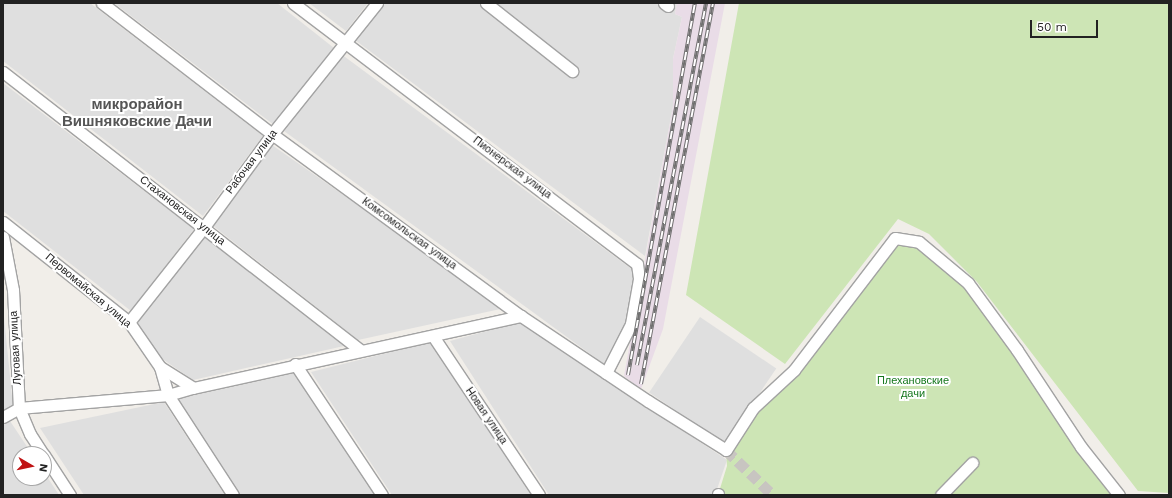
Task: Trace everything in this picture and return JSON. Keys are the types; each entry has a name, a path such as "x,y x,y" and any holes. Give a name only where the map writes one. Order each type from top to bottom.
{"street":[{"name":"Комсомольская улица","path":"102,3 272,134 521,316 606,373 726,450 753,408 794,370 895,238 919,242 968,283 1017,350 1081,447 1119,495"},
{"name":"Пионерская улица","path":"293,3 637,264 639,279 630,324 606,373"},
{"name":"Рабочая улица","path":"129,322 204,227 272,134 377,3"},
{"path":"486,3 572,70"},
{"name":"Стахановская улица","path":"3,72 204,227 360,350"},
{"name":"Первомайская улица","path":"3,222 129,322 160,367 168,395 233,495"},
{"name":"Луговая улица","path":"3,237 13,290 19,408 30,434 38,446"},
{"path":"3,417 19,408 102,402 134,397 168,395 295,364 433,336 521,316"},
{"name":"Новая улица","path":"433,336 539,495"},
{"path":"295,364 382,495"},
{"path":"160,367 193,388"},
{"path":"942,495 972,463"},
{"name":"Луговая улица","path":"52,467 70,495"}],"shaded area":[{"path":"3,3 90,3 263,136 203,216 3,61"},
{"path":"114,3 277,3 334,48 274,125"},
{"path":"309,3 368,3 346,31"},
{"path":"384,3 677,3 675,14 682,17 673,59 673,106 645,256 355,40"},
{"path":"677,3 725,3 663,329 641,389 624,376 673,106 673,59 682,17 675,14"},
{"path":"341,54 637,273 627,323 604,364 284,131"},
{"path":"3,83 194,229 131,311 3,211"},
{"path":"272,145 505,308 358,340 212,225"},
{"path":"204,236 344,346 193,380 161,358 137,322"},
{"path":"3,307 13,406 3,412"},
{"path":"700,317 776,368 725,444 649,392"},
{"path":"520,322 727,460 715,495 549,495 450,341"},
{"path":"431,342 533,495 392,495 311,372"},
{"path":"295,373 375,495 240,495 177,399"},
{"path":"164,402 225,495 84,495 40,428"},
{"path":"10,421 27,446 12,446 12,486 52,486 52,484 59,495 3,495 3,425"}],"green space":[{"path":"739,3 1169,3 1169,493 1138,491 977,282 929,234 898,219 785,364 686,295"},
{"name":"Плехановские дачи","path":"895,238 919,242 968,283 1119,495 718,495 727,466 726,450 794,370"}],"tunnel":[{"path":"726,450 773,495"}],"railway":[{"path":"628,375 695,3"},
{"path":"637,365 706,3"},
{"path":"641,384 713,3"}],"district":[{"name":"микрорайон Вишняковские Дачи","path":"137,112"}]}
